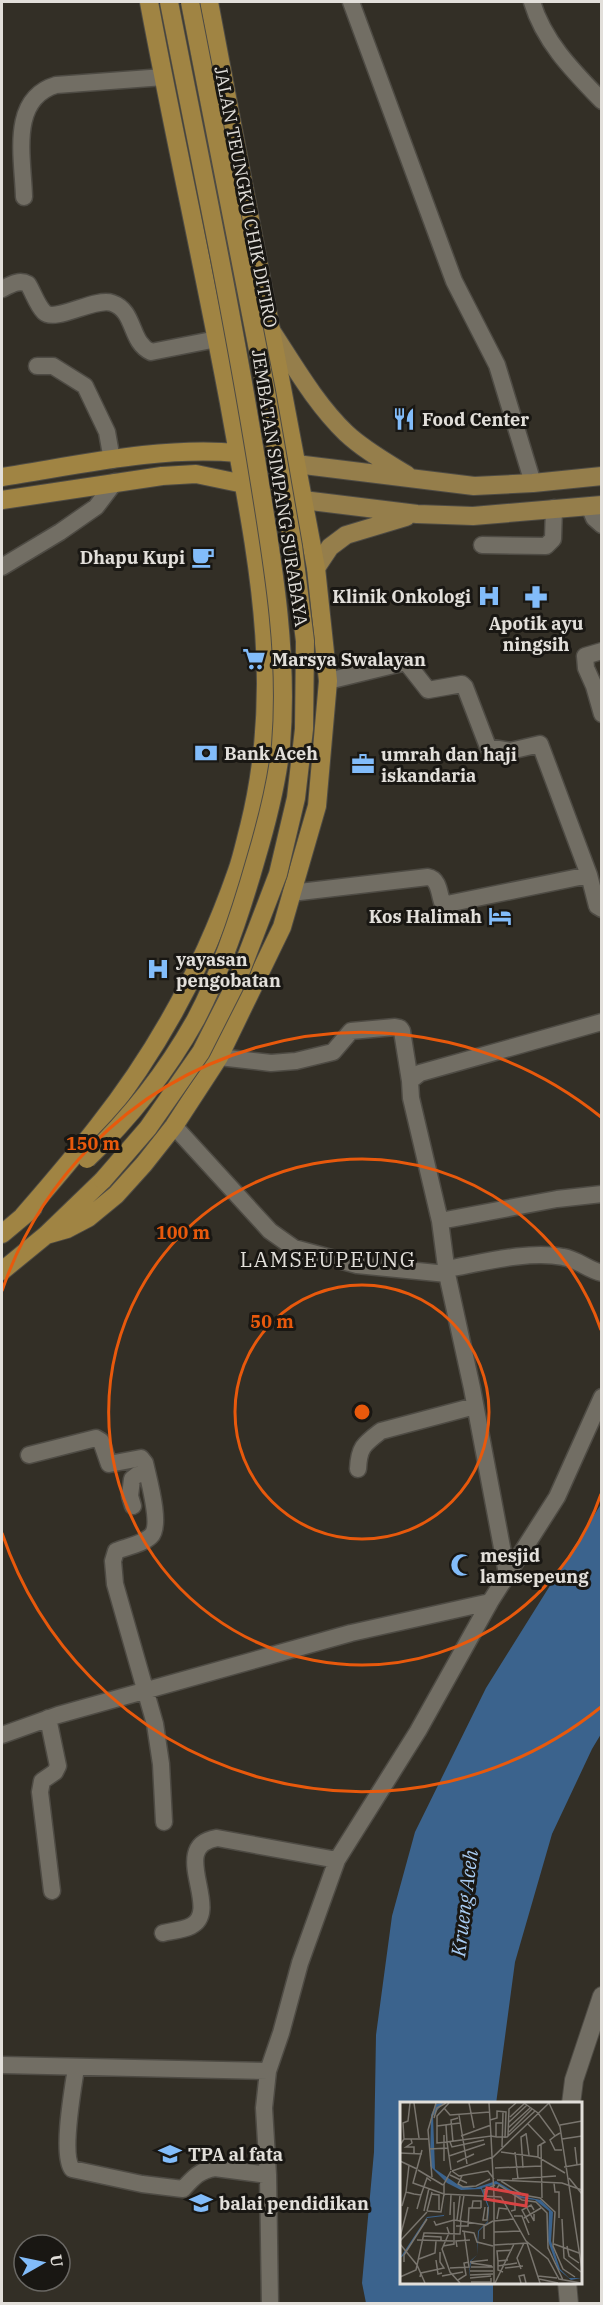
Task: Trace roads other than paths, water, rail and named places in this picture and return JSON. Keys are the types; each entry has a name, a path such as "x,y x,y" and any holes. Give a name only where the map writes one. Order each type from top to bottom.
{"highway":[{"path":"2,1234 23,1216 99,1125 166,1027 201,962 238,868 256,796 264,745 267,696 266,633 259,571 217,339 149,2"},
{"name":"JEMBATAN SIMPANG SURABAYA","path":"23,1216 117,1130 143,1097 196,1018 215,975 251,879 273,795 281,745 279,612 272,556 233,322 168,2"},
{"name":"JEMBATAN SIMPANG SURABAYA","path":"2,1271 46,1235 103,1180 148,1128 201,1052 237,981 278,874 296,798 304,729 305,641 293,546 266,391 190,2"},
{"name":"JALAN TEUNGKU CHIK DITIRO","path":"46,1235 67,1229 88,1218 109,1201 144,1164 174,1126 219,1057 282,927 316,806 328,681 316,568 209,2"},
{"path":"2,477 112,460 202,450 238,453"},
{"path":"2,500 115,482 196,474 244,484"}],"main road":[{"path":"272,332 300,376 346,432 370,452 414,480"},
{"path":"238,453 296,464 474,486 594,477 596,505 473,516 417,514 303,500 244,484"},
{"path":"316,568 330,547 346,536 417,514"}],"street":[{"path":"351,2 454,280 497,365 533,483"},
{"path":"532,2 537,17 555,48 602,101"},
{"path":"24,197 22,122 26,110 45,88 56,85 164,77"},
{"path":"2,289 20,281 25,282 44,312 53,315 102,301 116,304 123,309 140,345 151,352 217,339"},
{"path":"37,366 53,366 85,386 107,432 112,460"},
{"path":"2,567 96,507 115,482"},
{"path":"596,505 594,518 602,525"},
{"path":"482,545 546,546 553,539 554,508"},
{"path":"602,651 585,656 586,668 602,714"},
{"path":"328,681 406,662 428,690 462,684 465,687 488,747 510,751 540,744 589,875 597,906 602,909"},
{"path":"291,892 428,877 435,880 442,902 445,904 589,875"},
{"path":"410,1081 420,1073 602,1022"},
{"path":"219,1057 271,1063 296,1061 333,1052 351,1031 400,1028 411,1098 440,1221 447,1272 507,1574"},
{"path":"174,1126 270,1231 294,1248 357,1265 447,1272 519,1257 547,1255 569,1258 602,1273"},
{"path":"440,1221 537,1202 602,1194"},
{"path":"270,2304 268,2175 264,2108 268,2071 300,1963 337,1860 418,1731 490,1602 557,1497 602,1397"},
{"path":"358,1469 359,1453 370,1439 381,1431 475,1406"},
{"path":"29,1455 96,1438 101,1441 109,1464 141,1458 145,1463 156,1521 154,1532 149,1538 116,1551 113,1561 115,1584 155,1724 161,1764 164,1822"},
{"path":"134,1506 130,1496 132,1479 147,1473"},
{"path":"2,1734 48,1718 351,1633 490,1602"},
{"path":"48,1718 58,1766 56,1772 42,1781 40,1792 52,1891"},
{"path":"163,1933 192,1925 200,1916 201,1904 195,1858 198,1849 207,1840 218,1838 337,1860"},
{"path":"571,2102 574,2080 602,1996"},
{"path":"2,2065 268,2071"},
{"path":"76,2068 69,2117 67,2161 72,2169 142,2184 183,2189 200,2172 207,2169 268,2175"},
{"path":"567,2284 569,2304"}],"water":[{"name":"Krueng Aceh","path":"601,1504 601,1734 552,1834 515,1962 496,2102 400,2102 400,2284 493,2284 493,2303 366,2303 362,2283 374,2152 376,2035 392,1916 415,1832 486,1688"}],"place":[{"name":"Food Center","path":"404,419"},
{"name":"Dhapu Kupi","path":"203,557"},
{"name":"Klinik Onkologi","path":"489,596"},
{"name":"Apotik ayu ningsih","path":"536,597"},
{"name":"Marsya Swalayan","path":"254,659"},
{"name":"Bank Aceh","path":"206,753"},
{"name":"umrah dan haji iskandaria","path":"363,764"},
{"name":"Kos Halimah","path":"500,916"},
{"name":"yayasan pengobatan","path":"158,969"},
{"name":"mesjid lamsepeung","path":"462,1565"},
{"name":"TPA al fata","path":"170,2154"},
{"name":"balai pendidikan","path":"201,2203"}],"district":[{"name":"LAMSEUPEUNG","path":"328,1259"}]}
